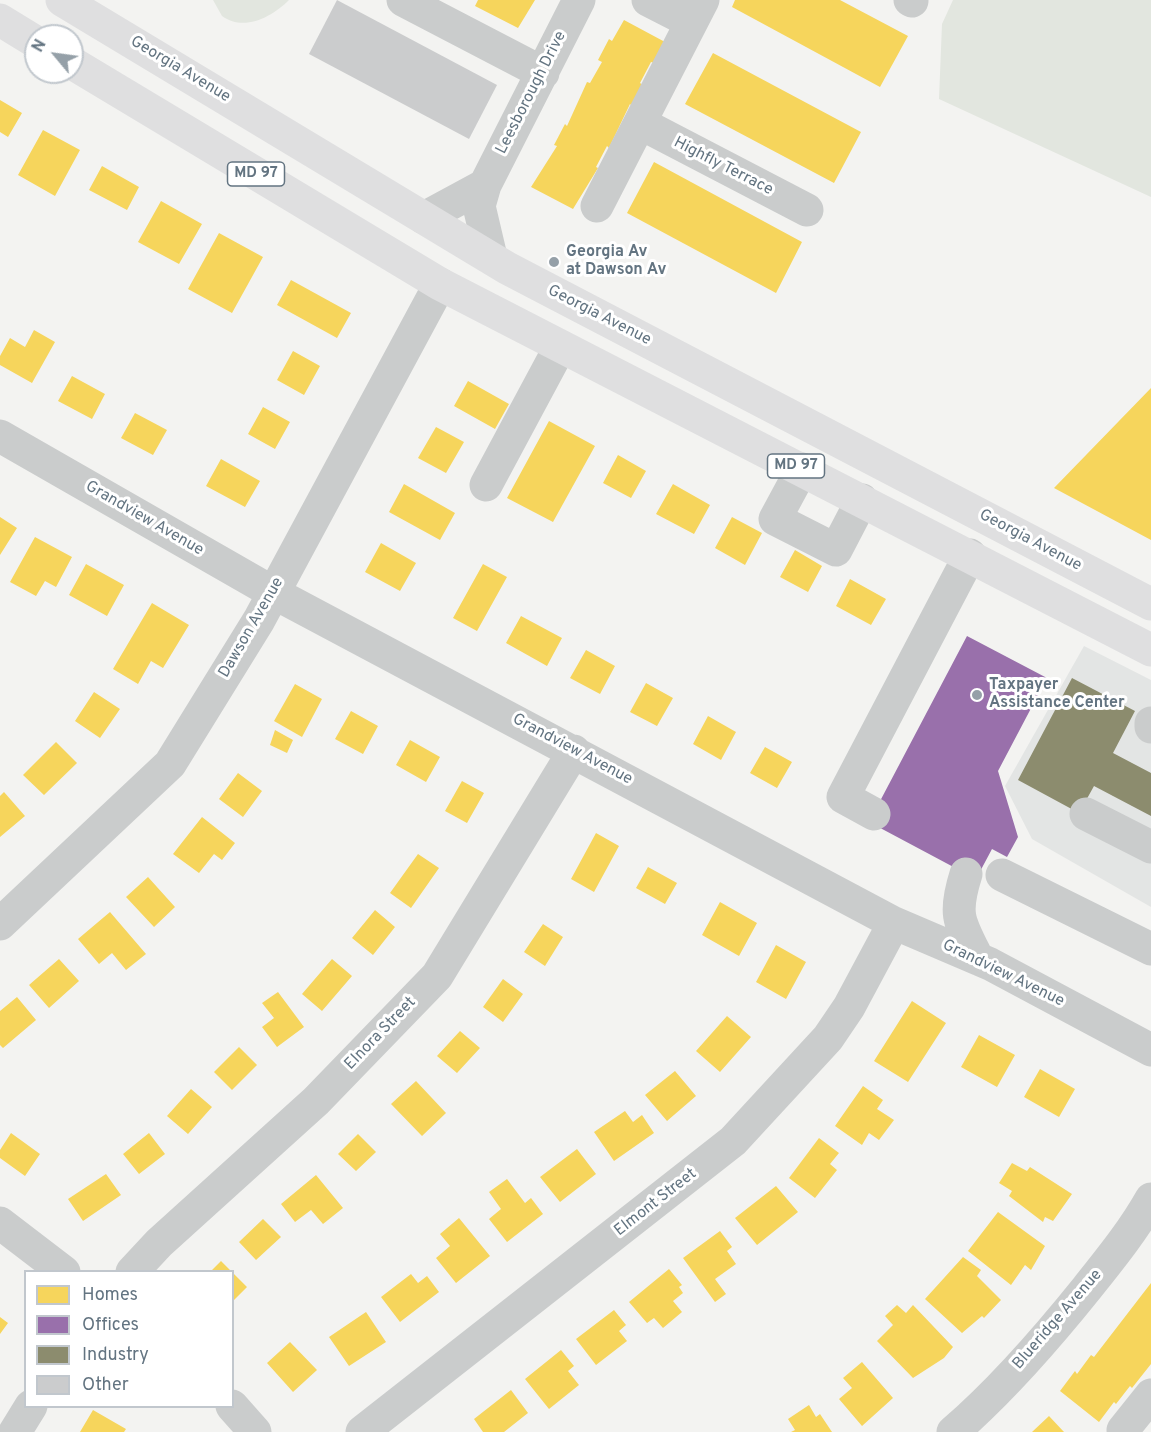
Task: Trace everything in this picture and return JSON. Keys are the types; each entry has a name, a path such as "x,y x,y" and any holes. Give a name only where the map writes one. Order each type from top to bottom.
{"main road":[{"name":"Georgia Avenue","path":"62,0 522,276 1151,604"},
{"path":"0,20 24,35"},
{"name":"MD 97","path":"84,70 440,284 1151,650"},
{"path":"424,218 437,250 440,284 522,276"}],"street":[{"path":"403,0 442,9 543,73"},
{"name":"Leesborough Drive","path":"491,258 479,206 485,185 579,0"},
{"path":"597,206 697,11 648,0"},
{"name":"Highfly Terrace","path":"640,123 807,210"},
{"path":"424,218 485,185"},
{"name":"Dawson Avenue","path":"0,924 170,764 274,593 440,284"},
{"path":"486,485 560,346"},
{"name":"Grandview Avenue","path":"0,436 274,593 894,923 978,959 1151,1050"},
{"path":"802,469 776,519 836,550 862,500"},
{"path":"874,814 843,797 970,555"},
{"name":"Elnora Street","path":"134,1270 159,1243 316,1101 436,976 574,751"},
{"path":"1086,814 1151,847"},
{"path":"966,874 957,902 962,927 978,959"},
{"path":"1002,874 1151,949"},
{"name":"Elmont Street","path":"362,1432 733,1141 828,1038 849,1007 894,923"},
{"name":"Blueridge Avenue","path":"952,1432 978,1410 1060,1321 1135,1227 1151,1198"},
{"path":"0,1223 61,1270"},
{"path":"1123,1430 1151,1395"},
{"path":"15,1432 30,1408"},
{"path":"233,1408 255,1432"}],"shaded area":[{"path":"213,0 289,0 266,17 239,23 222,16"},
{"path":"953,0 1151,0 1151,197 939,99 942,24"},
{"path":"1084,646 1151,680 1151,907 1032,839 1005,786"}],"building: Homes":[{"path":"478,0 535,0 518,28 475,6"},
{"path":"735,0 840,0 908,36 880,87 732,7"},
{"path":"624,20 665,42 654,63 651,62 632,106 630,104 609,148 607,146 596,167 598,168 573,209 531,187 557,146 554,145 565,124 567,126 587,82 590,83 602,62 598,60 609,39 612,41"},
{"path":"713,53 861,132 834,183 685,104"},
{"path":"0,100 22,113 8,137 0,132"},
{"path":"43,130 80,150 55,196 18,175"},
{"path":"654,162 802,242 776,293 627,213"},
{"path":"102,166 139,187 127,210 89,190"},
{"path":"161,201 202,224 179,264 138,242"},
{"path":"219,233 263,257 232,313 188,289"},
{"path":"291,280 351,313 337,338 277,305"},
{"path":"34,330 55,342 32,383 0,365 0,356 10,338 25,347"},
{"path":"293,351 320,366 304,395 277,380"},
{"path":"72,376 105,394 92,419 58,401"},
{"path":"468,381 509,404 495,429 454,406"},
{"path":"1151,388 1151,540 1054,488"},
{"path":"263,407 290,422 275,449 248,434"},
{"path":"135,413 167,430 153,455 121,438"},
{"path":"549,421 595,446 553,522 507,498"},
{"path":"436,427 464,442 446,473 418,458"},
{"path":"618,455 646,471 631,498 603,483"},
{"path":"221,459 260,481 245,507 206,486"},
{"path":"404,484 455,513 440,540 389,512"},
{"path":"673,484 710,505 694,534 656,514"},
{"path":"0,517 17,528 0,555"},
{"path":"732,517 762,533 745,565 715,548"},
{"path":"35,537 72,557 56,587 45,581 36,596 10,582"},
{"path":"381,543 416,563 400,591 365,572"},
{"path":"795,550 822,566 808,592 780,577"},
{"path":"86,564 124,585 107,616 69,595"},
{"path":"483,564 507,577 477,631 453,618"},
{"path":"850,579 886,599 871,625 836,606"},
{"path":"152,603 189,625 163,668 151,661 138,684 113,669"},
{"path":"521,616 562,638 547,666 506,643"},
{"path":"586,650 615,666 600,694 570,678"},
{"path":"646,683 673,698 657,726 630,712"},
{"path":"295,684 322,699 302,737 274,721"},
{"path":"94,692 120,709 100,738 75,721"},
{"path":"351,711 378,726 363,754 335,739"},
{"path":"708,716 736,732 721,760 693,744"},
{"path":"275,730 293,740 287,753 270,745"},
{"path":"410,740 440,757 426,782 396,765"},
{"path":"56,742 77,763 44,795 23,775"},
{"path":"765,747 792,762 777,788 750,773"},
{"path":"238,773 262,791 243,817 219,799"},
{"path":"462,781 484,793 467,823 445,811"},
{"path":"4,792 25,816 0,837 0,796"},
{"path":"202,817 235,843 222,860 214,854 199,873 173,854"},
{"path":"596,833 619,846 594,892 571,879"},
{"path":"418,854 439,868 411,908 390,893"},
{"path":"648,867 677,883 665,904 636,888"},
{"path":"148,877 175,907 154,927 126,897"},
{"path":"720,902 757,923 739,956 702,935"},
{"path":"375,910 395,927 373,955 352,938"},
{"path":"110,912 146,954 126,970 112,953 99,964 78,939"},
{"path":"543,924 563,937 545,966 524,952"},
{"path":"776,945 806,962 786,999 756,982"},
{"path":"59,959 79,981 49,1008 29,985"},
{"path":"332,959 352,976 322,1011 302,994"},
{"path":"503,979 523,994 503,1022 483,1007"},
{"path":"278,992 304,1027 277,1047 262,1027 274,1018 262,1003"},
{"path":"17,997 36,1020 3,1048 0,1045 0,1011"},
{"path":"912,1001 946,1023 908,1082 874,1061"},
{"path":"727,1016 751,1037 720,1072 696,1051"},
{"path":"460,1031 480,1048 457,1073 437,1056"},
{"path":"979,1035 1015,1055 997,1087 961,1067"},
{"path":"239,1047 257,1065 232,1090 214,1072"},
{"path":"1040,1069 1075,1089 1059,1117 1024,1097"},
{"path":"675,1071 696,1096 667,1121 645,1095"},
{"path":"416,1081 446,1113 422,1136 391,1104"},
{"path":"863,1086 883,1100 877,1109 894,1120 879,1140 869,1133 862,1145 835,1126"},
{"path":"191,1089 212,1107 188,1134 167,1116"},
{"path":"625,1111 633,1122 642,1115 654,1133 614,1161 594,1132"},
{"path":"11,1133 40,1154 25,1176 0,1158 0,1150"},
{"path":"149,1133 165,1154 139,1174 123,1154"},
{"path":"358,1134 376,1152 356,1171 338,1154"},
{"path":"819,1138 839,1153 830,1164 837,1170 815,1198 789,1178"},
{"path":"577,1149 596,1174 560,1202 540,1177"},
{"path":"1012,1163 1027,1171 1030,1167 1072,1194 1053,1221 1045,1217 1043,1222 1009,1196 1012,1191 999,1183"},
{"path":"106,1174 121,1195 83,1221 68,1199"},
{"path":"316,1175 343,1208 323,1224 311,1210 295,1222 281,1204"},
{"path":"507,1179 525,1203 531,1198 543,1214 507,1242 489,1219 501,1209 489,1192"},
{"path":"776,1186 798,1212 757,1245 735,1218"},
{"path":"998,1212 1045,1246 1031,1270 1025,1265 1011,1285 968,1251"},
{"path":"459,1218 490,1256 456,1283 436,1258 450,1246 440,1234"},
{"path":"263,1219 281,1237 256,1260 239,1242"},
{"path":"720,1231 732,1247 727,1251 736,1264 715,1279 726,1294 715,1302 683,1258"},
{"path":"963,1257 981,1270 977,1276 1001,1300 984,1318 982,1316 962,1333 925,1299"},
{"path":"221,1261 230,1270 212,1270"},
{"path":"669,1269 682,1285 679,1287 683,1293 673,1301 682,1312 663,1328 654,1318 647,1323 629,1302"},
{"path":"234,1274 247,1287 234,1300"},
{"path":"411,1274 418,1283 427,1276 439,1292 400,1322 381,1297"},
{"path":"1151,1283 1151,1364 1132,1388 1130,1386 1116,1404 1114,1402 1099,1422 1060,1391 1091,1355 1094,1357"},
{"path":"897,1305 906,1313 913,1305 953,1347 944,1358 913,1378 877,1341 893,1325 885,1316"},
{"path":"614,1310 626,1325 619,1331 627,1341 596,1365 576,1339"},
{"path":"366,1312 386,1342 349,1366 329,1337"},
{"path":"0,1317 8,1323 0,1334"},
{"path":"290,1342 317,1370 293,1392 267,1363"},
{"path":"561,1350 574,1366 568,1371 579,1385 549,1409 525,1379"},
{"path":"862,1362 893,1398 862,1426 839,1399 852,1388 843,1378"},
{"path":"511,1390 528,1413 504,1432 483,1432 474,1419"},
{"path":"809,1405 816,1417 820,1414 832,1432 791,1432 795,1430 788,1419"},
{"path":"93,1410 126,1429 124,1432 80,1432"},
{"path":"1049,1416 1064,1432 1032,1432"}],"building: Offices":[{"path":"967,636 1047,678 998,771 1018,837 1007,857 992,849 976,879 869,822"}],"building: Industry":[{"path":"1072,678 1135,711 1113,753 1151,773 1151,816 1094,786 1079,813 1018,780"}],"building: Other":[{"path":"337,0 497,85 469,139 309,54"}],"place":[{"name":"Georgia Av at Dawson Av","path":"554,262"},
{"name":"Taxpayer Assistance Center","path":"977,695"}]}
